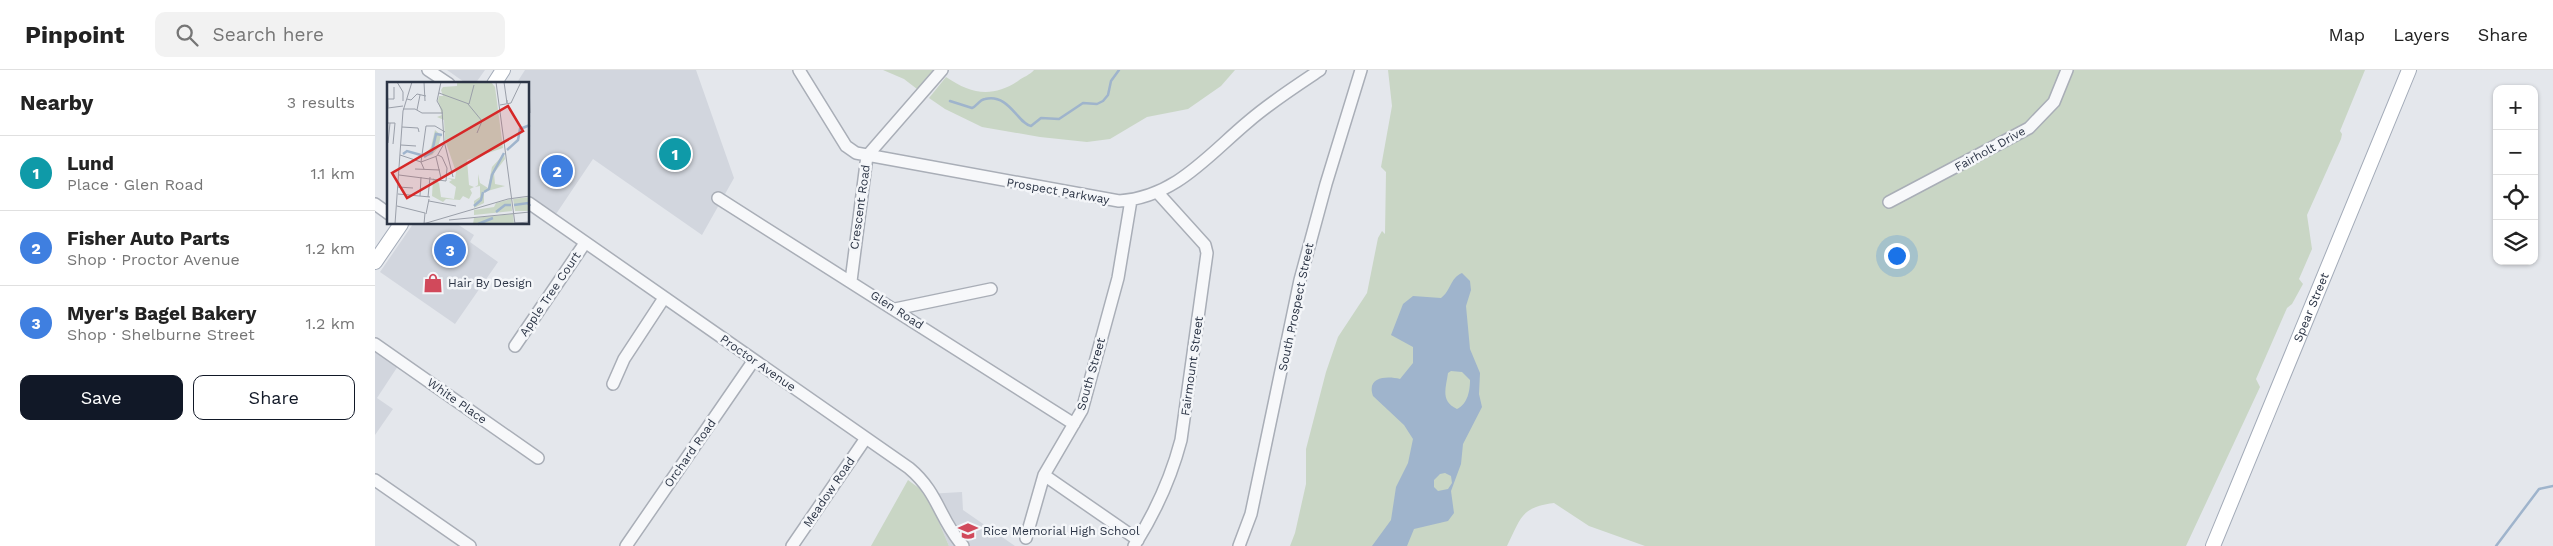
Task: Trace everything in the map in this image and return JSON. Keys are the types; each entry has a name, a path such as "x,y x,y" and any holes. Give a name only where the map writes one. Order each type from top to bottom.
{"main road":[{"path":"495,82 503,70"},
{"name":"Spear Street","path":"2213,546 2409,70"},
{"path":"375,262 400,225"}],"street":[{"path":"428,70 446,82"},
{"name":"Prospect Parkway","path":"799,70 846,146 856,153 1098,198 1131,200 1158,193 1181,180 1262,110 1320,70"},
{"name":"Crescent Road","path":"851,281 867,156 941,70"},
{"name":"South Prospect Street","path":"1239,546 1251,514 1300,280 1326,184 1361,70"},
{"name":"Fairholt Drive","path":"1889,202 2029,128 2054,102 2067,70"},
{"name":"Fairmount Street","path":"1136,543 1155,512 1173,468 1181,440 1207,253 1200,239 1158,193"},
{"name":"Glen Road","path":"718,198 1075,424"},
{"name":"South Street","path":"1026,538 1044,475 1075,424 1084,404 1117,278 1131,200"},
{"path":"375,204 387,213"},
{"name":"Proctor Avenue","path":"530,204 866,438 924,481 932,492 948,525 963,546"},
{"name":"Apple Tree Court","path":"515,346 585,243"},
{"path":"895,310 991,289"},
{"path":"613,384 624,358 665,298"},
{"name":"White Place","path":"375,344 538,458"},
{"name":"Orchard Road","path":"626,546 754,360"},
{"name":"Meadow Road","path":"792,546 866,438"},
{"path":"1044,475 1136,543"},
{"path":"375,480 470,546"}],"shaded area":[{"path":"447,70 485,70 476,82 464,82"},
{"path":"525,70 696,70 734,178 702,235 593,159 556,214 530,196 530,82 517,82"},
{"path":"412,225 459,225 474,235 470,242 498,262 455,324 380,272"},
{"path":"375,351 398,366 377,398 393,409 375,435"},
{"name":"Rice Memorial High School","path":"962,492 963,510 1015,546 949,546 927,494"}],"green space":[{"path":"883,70 933,70 917,89 904,79"},
{"path":"1034,70 1235,70 1221,86 1188,109 1147,117 1110,139 1087,142 1040,137 982,127 945,109 929,98 946,77 964,87 982,92 990,92 1008,86"},
{"path":"1388,70 2365,70 2340,131 2342,134 2341,139 2307,215 2312,249 2299,279 2303,284 2292,304 2287,308 2256,379 2260,387 2186,546 1645,546 1589,526 1554,503 1535,507 1528,511 1519,521 1507,546 1290,546 1295,533 1306,484 1306,449 1326,372 1338,337 1367,293 1378,238 1382,231 1385,234 1386,172 1381,167 1392,106"},
{"path":"908,480 927,494 949,546 871,546"}],"water":[{"path":"1462,273 1470,281 1471,290 1466,306 1470,349 1480,373 1479,394 1482,407 1463,444 1461,464 1451,491 1454,513 1448,521 1414,529 1407,546 1372,546 1391,520 1396,487 1408,463 1413,439 1404,425 1373,396 1373,384 1375,381 1384,378 1400,379 1413,363 1413,347 1391,335 1403,304 1413,296 1441,298 1458,275","holes":["1451,371 1462,372 1470,380 1466,400 1457,409 1448,402 1445,394 1448,373","1445,473 1451,476 1452,483 1448,489 1438,491 1434,487 1434,480 1440,474"]}],"waterway":[{"path":"950,101 972,108 985,99 993,98 1000,100 1007,104 1026,124 1031,126 1041,118 1059,119 1083,103 1097,104 1103,101 1108,95 1111,81 1119,70"},
{"path":"2496,546 2539,489 2553,486"}],"place":[{"name":"Lund","path":"675,154"},
{"name":"Fisher Auto Parts","path":"557,171"},
{"name":"Myer's Bagel Bakery","path":"450,250"},
{"name":"Hair By Design","path":"433,283"},
{"name":"Rice Memorial High School","path":"968,531"}]}
